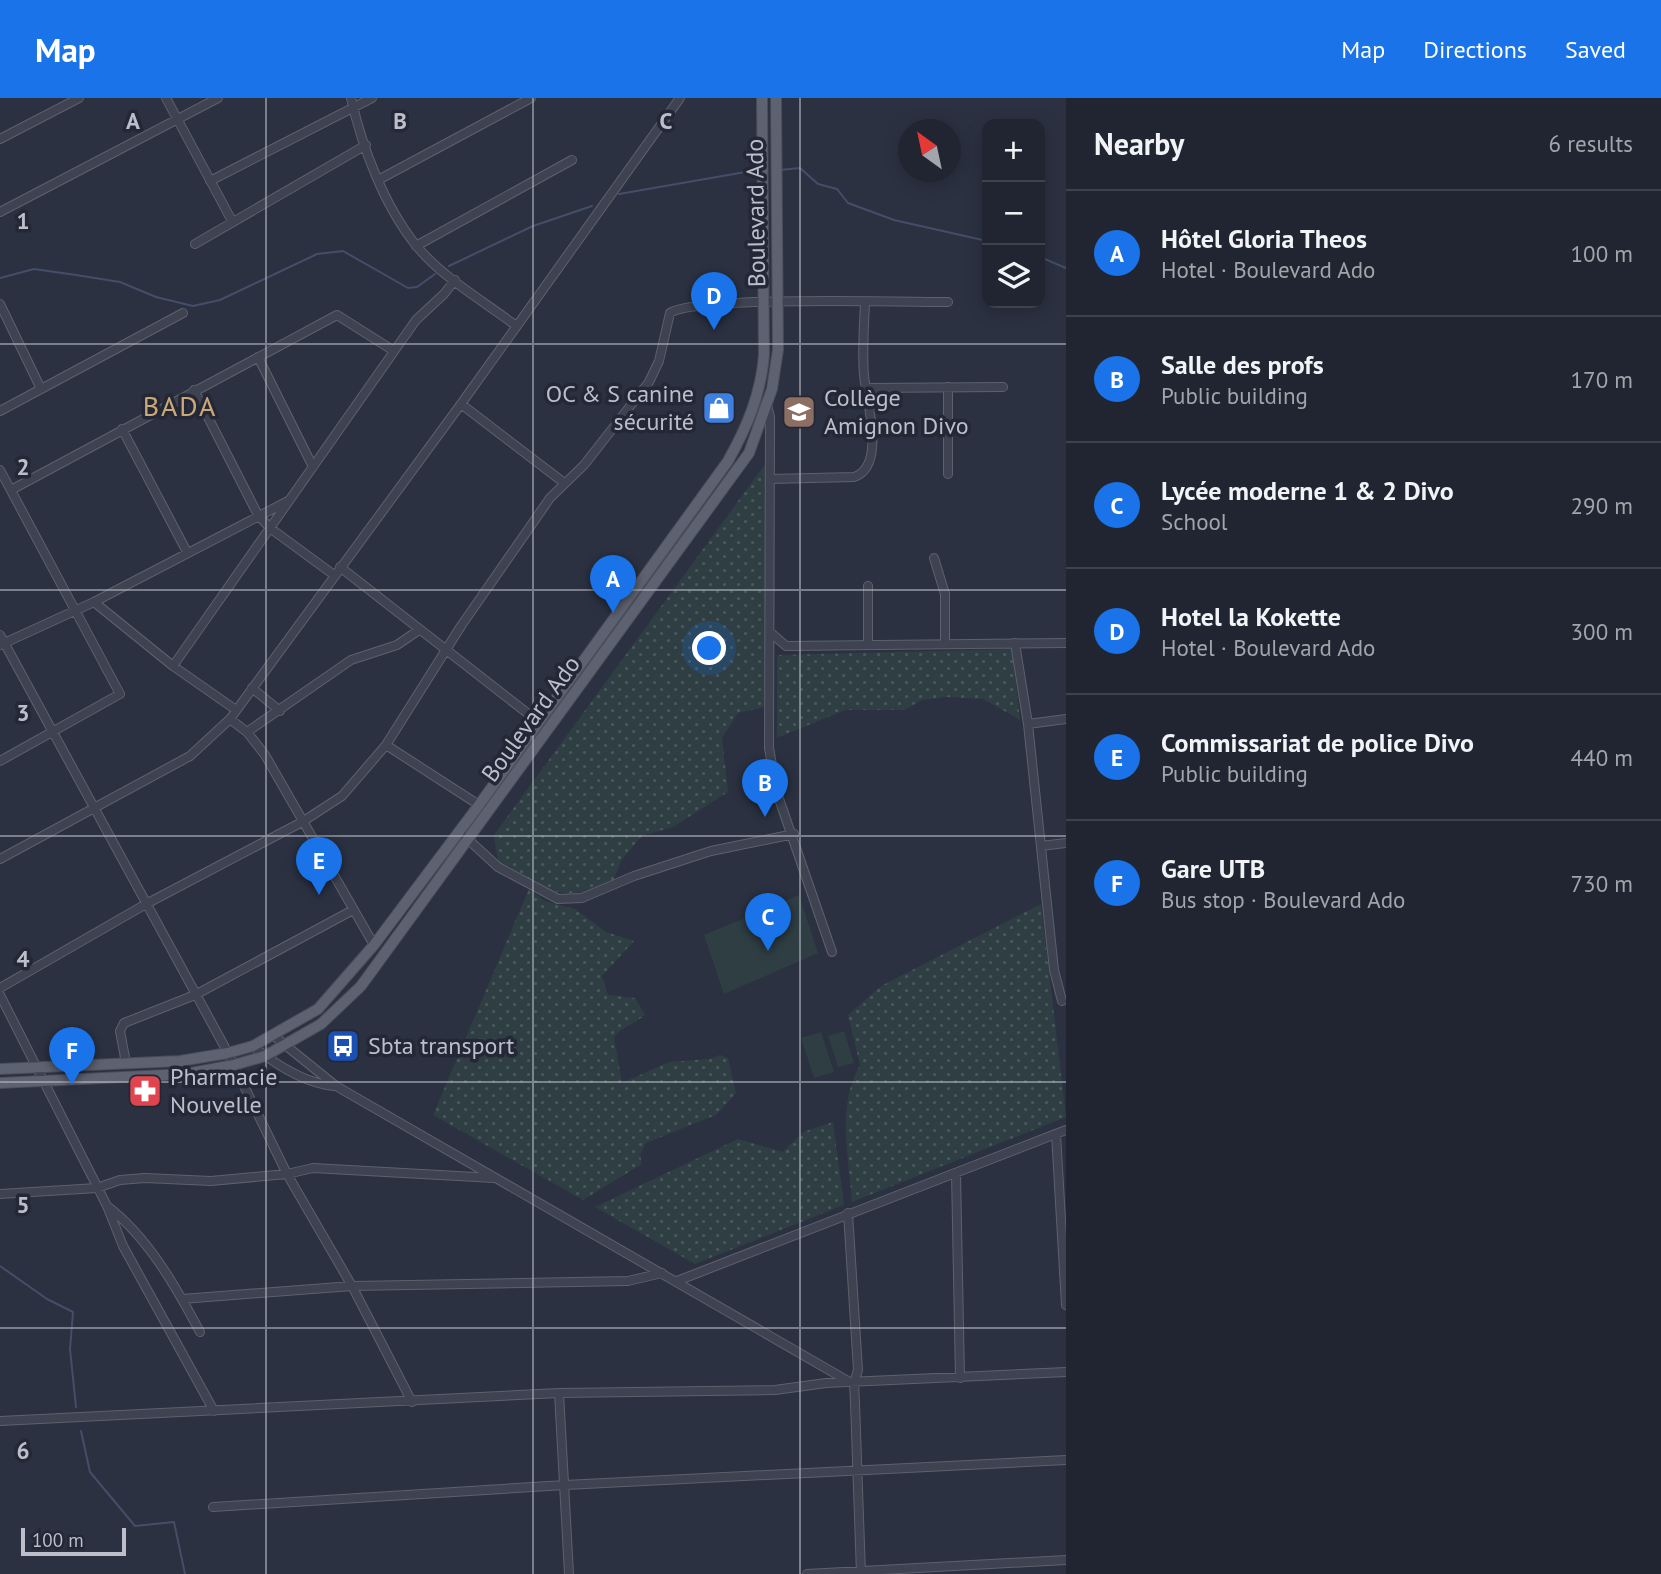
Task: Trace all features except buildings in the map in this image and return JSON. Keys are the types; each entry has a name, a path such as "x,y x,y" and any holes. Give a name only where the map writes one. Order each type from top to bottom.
{"main road":[{"name":"Boulevard Ado","path":"0,1069 180,1061 253,1046 274,1036 324,1003 374,945 540,723 728,461 744,432 763,374 765,303 762,98"},
{"name":"Boulevard Ado","path":"0,1083 186,1074 234,1065 265,1056 321,1024 361,986 749,453 767,405 778,349 776,98"}],"street":[{"path":"0,139 79,98"},
{"path":"166,98 232,221"},
{"path":"0,212 218,98"},
{"path":"210,181 352,102 372,98"},
{"path":"511,98 519,104"},
{"path":"380,179 531,98"},
{"path":"0,859 190,756 230,719 461,404 680,98"},
{"path":"352,102 366,145 394,211 416,246 455,280 516,325"},
{"path":"195,244 366,145"},
{"path":"416,246 572,160"},
{"path":"173,666 394,351 424,310 444,294 455,280"},
{"path":"0,988 146,904 302,822 342,796 386,745 446,651 563,482 584,465 649,382 659,360 670,313 688,307 765,303 948,302"},
{"path":"770,479 860,475 872,453 866,388 865,303"},
{"path":"0,304 41,389"},
{"path":"0,411 183,313"},
{"path":"11,490 194,390 340,315 394,351"},
{"path":"258,357 313,467"},
{"path":"948,387 948,474"},
{"path":"866,388 1003,387"},
{"path":"194,390 258,515 270,528 334,575"},
{"path":"461,404 563,482"},
{"path":"767,405 770,418 769,748 777,793 832,952"},
{"path":"122,429 187,552"},
{"path":"0,470 120,694 0,761"},
{"path":"289,501 94,602 1,641 96,807 228,1053 287,1174 352,1286 412,1402"},
{"path":"934,558 945,594 945,644"},
{"path":"340,567 540,723"},
{"path":"867,645 868,586"},
{"path":"94,602 173,666 236,710"},
{"path":"247,732 351,660 397,645 419,630"},
{"path":"770,632 786,646 1066,643"},
{"path":"1015,643 1028,724 1054,970 1062,1001"},
{"path":"252,688 279,711"},
{"path":"230,719 247,732 265,755 374,945"},
{"path":"1028,724 1066,719"},
{"path":"386,745 479,805"},
{"path":"459,831 498,867 558,899 582,898 634,876 711,850 793,834"},
{"path":"1041,846 1066,843"},
{"path":"126,1063 121,1026 195,995 353,910"},
{"path":"0,995 39,1067 107,1206 123,1246 214,1411"},
{"path":"274,1036 336,1086 677,1281 831,1374 854,1382"},
{"path":"253,1046 265,1056 313,1081 336,1086"},
{"path":"677,1281 1066,1130"},
{"path":"1056,1134 1066,1305"},
{"path":"0,1194 97,1188 120,1180 145,1178 211,1181 322,1168 497,1178"},
{"path":"956,1173 960,1378"},
{"path":"107,1206 130,1224 182,1299 200,1332"},
{"path":"848,1213 858,1370 854,1382 861,1572"},
{"path":"182,1299 352,1286 628,1281 662,1273"},
{"path":"0,1421 559,1393 775,1390 854,1382 1066,1372"},
{"path":"559,1393 569,1574"},
{"path":"214,1507 565,1485 1066,1460"},
{"path":"807,1574 1066,1560"}],"shaded area":[{"path":"766,463 764,707 738,713 722,738 728,792 673,827 642,836 622,859 613,881 595,888 566,893 553,891 498,863 494,835"},
{"path":"1012,649 1020,720 983,699 946,697 922,700 904,710 845,710 777,738 777,655"},
{"path":"529,889 545,901 575,909 606,932 634,941 602,976 608,995 635,998 645,1015 614,1037 622,1083 669,1062 709,1059 720,1055 728,1058 736,1093 716,1115 646,1143 640,1155 642,1164 583,1200 433,1115"},
{"path":"799,895 818,953 724,994 704,935"},
{"path":"1041,904 1066,1117 852,1202 846,1115 848,1098 860,1065 848,1015 881,986"},
{"path":"844,1031 854,1063 838,1067 828,1036"},
{"path":"821,1032 834,1072 814,1078 801,1038"},
{"path":"833,1122 844,1205 695,1264 595,1207 738,1139 783,1152 803,1132"}],"waterway":[{"path":"780,170 800,168 818,184 837,189 848,203 894,220 982,240"},
{"path":"619,194 757,170"},
{"path":"449,266 533,226 592,206"},
{"path":"0,278 34,269 76,275 120,282 156,297 193,306 220,300 317,254 343,251 408,288 417,287 435,274"},
{"path":"1045,259 1066,268"},
{"path":"0,1266 47,1299 73,1312 70,1349 76,1407"},
{"path":"81,1431 90,1472 135,1526 174,1522 185,1574"}],"place":[{"name":"Hotel la Kokette","path":"714,330"},
{"name":"OC & S canine sécurité","path":"719,408"},
{"name":"Collège Amignon Divo","path":"799,412"},
{"name":"Hôtel Gloria Theos","path":"613,613"},
{"name":"Salle des profs","path":"765,817"},
{"name":"Commissariat de police Divo","path":"319,895"},
{"name":"Lycée moderne 1 & 2 Divo","path":"768,951"},
{"name":"Sbta transport","path":"343,1046"},
{"name":"Gare UTB","path":"72,1085"},
{"name":"Pharmacie Nouvelle","path":"145,1091"}],"district":[{"name":"BADA","path":"180,406"}]}
